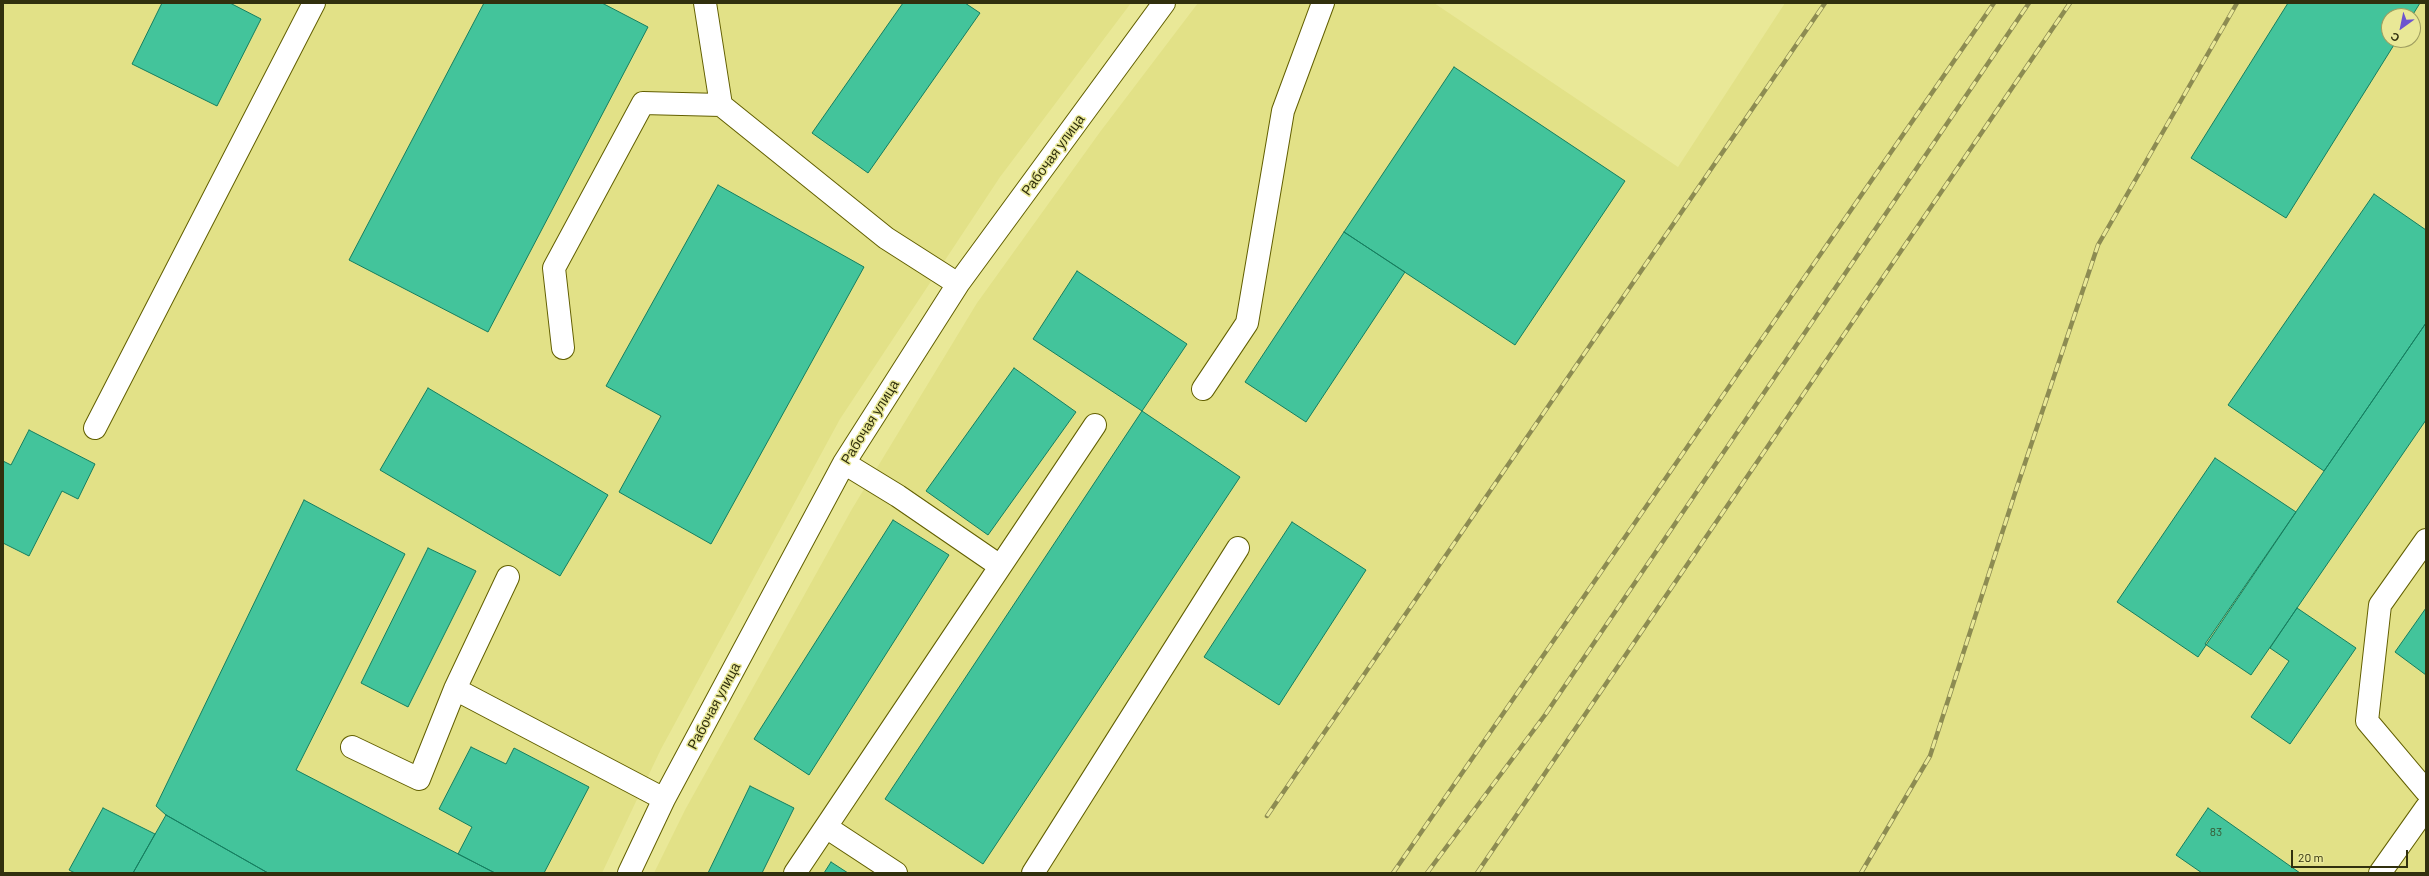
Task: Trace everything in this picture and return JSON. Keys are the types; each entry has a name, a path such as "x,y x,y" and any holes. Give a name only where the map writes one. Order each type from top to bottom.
{"street":[{"path":"95,428 314,3"},
{"path":"705,3 721,105"},
{"name":"Рабочая улица","path":"629,873 664,799 844,463 958,284 1164,3"},
{"path":"1203,388 1247,323 1283,111 1323,3"},
{"path":"563,348 554,268 644,103 721,105 886,238 958,284"},
{"path":"795,873 1095,424"},
{"path":"844,463 898,496 1000,566"},
{"path":"2426,540 2380,605 2367,721 2426,791"},
{"path":"1034,873 1238,548"},
{"path":"352,747 419,778 455,689 508,577"},
{"path":"455,689 664,799"},
{"path":"2380,873 2426,808"},
{"path":"826,827 896,873"}],"shaded area":[{"path":"3,3 1131,3 1000,177 840,419 661,749 602,873 3,873"},
{"path":"1198,3 1434,3 1678,167 1785,3 2426,3 2426,873 654,873 685,810 852,509 977,303 1100,132"}],"building":[{"path":"162,3 230,3 261,19 217,106 132,64"},
{"path":"484,3 602,3 648,27 488,332 349,260"},
{"path":"903,3 965,3 980,13 868,173 812,133"},
{"path":"2288,3 2420,3 2417,8 2381,8 2381,48 2392,48 2286,218 2191,158"},
{"path":"1454,67 1625,181 1515,345 1344,232"},
{"path":"718,185 864,267 711,544 619,492 661,416 606,386"},
{"path":"2374,194 2426,230 2426,323 2324,471 2228,405"},
{"path":"1344,232 1405,272 1306,422 1245,382"},
{"path":"1077,271 1187,344 1142,411 1033,339"},
{"path":"2426,323 2426,420 2251,675 2205,644"},
{"path":"1014,368 1076,412 988,535 926,491"},
{"path":"428,388 608,495 560,576 380,470"},
{"path":"1142,411 1240,477 983,864 885,799"},
{"path":"29,430 95,464 78,499 62,491 29,556 3,543 3,461 11,465"},
{"path":"2215,458 2296,512 2198,657 2117,602"},
{"path":"304,500 405,554 296,770 495,873 268,873 166,815 156,806"},
{"path":"893,520 949,555 809,775 754,739"},
{"path":"1292,522 1366,570 1279,705 1204,657"},
{"path":"428,548 476,571 408,707 361,683"},
{"path":"2297,608 2356,648 2290,744 2251,717 2289,661 2270,648"},
{"path":"2426,608 2426,675 2395,652"},
{"path":"471,747 506,764 514,748 589,787 544,873 495,873 458,854 472,827 439,809"},
{"path":"750,786 794,808 762,873 708,873"},
{"path":"103,808 155,834 133,873 75,873 69,870"},
{"path":"2208,808 2300,873 2202,873 2176,855"},
{"path":"166,815 268,873 133,873"},
{"path":"831,862 848,873 824,873"}],"railway":[{"path":"1267,816 1825,3"},
{"path":"1393,873 1994,3"},
{"path":"1427,873 1545,715 2029,3"},
{"path":"1477,873 2070,3"},
{"path":"1861,873 1930,756 2016,490 2098,245 2237,3"}]}
